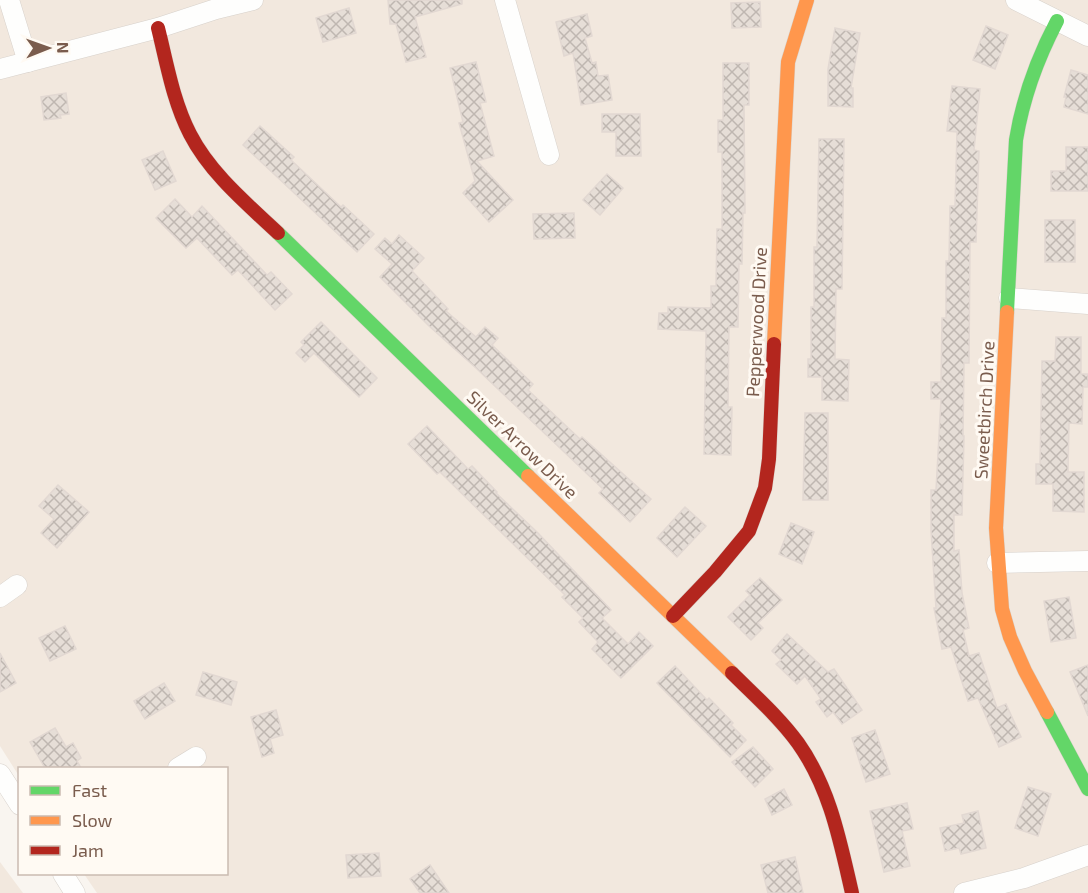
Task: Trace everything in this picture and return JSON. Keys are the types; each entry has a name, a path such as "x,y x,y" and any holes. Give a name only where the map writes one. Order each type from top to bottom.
{"street":[{"path":"9,0 28,62"},
{"path":"0,69 158,28 216,9 253,0"},
{"path":"505,0 549,155"},
{"name":"Pepperwood Drive","path":"673,616 715,572 749,531 765,488 769,459 788,62 807,0"},
{"path":"1016,0 1088,36"},
{"name":"Sweetbirch Drive","path":"1057,21 1040,52 1028,81 1020,110 1016,140 996,528 997,563 1002,609 1010,637 1025,671 1088,789"},
{"name":"Silver Arrow Drive","path":"158,28 177,101 189,132 201,153 222,179 774,714 795,739 811,763 834,817 852,893"},
{"path":"1009,298 1088,304"},
{"path":"997,563 1088,561"},
{"path":"0,597 17,585"},
{"path":"180,767 196,757"},
{"path":"0,774 18,802"},
{"path":"969,892 1024,878 1088,855"},
{"path":"64,875 75,893"}],"shaded area":[{"path":"0,0 1088,0 1088,893 97,893 85,875 228,875 228,767 18,767 18,774 0,746"},
{"path":"0,862 23,893 0,893"}],"building":[{"path":"388,0 462,0 462,4 415,17 426,57 406,62 396,24 390,24"},
{"path":"760,2 761,27 732,28 731,3"},
{"path":"349,8 356,33 323,42 316,18"},
{"path":"587,14 592,36 585,38 592,63 596,62 598,76 608,75 612,100 581,105 573,53 564,56 556,22"},
{"path":"986,26 1008,35 995,69 973,60"},
{"path":"835,28 860,33 851,88 853,88 853,107 828,106 828,69"},
{"path":"476,62 486,102 480,103 494,156 477,161 513,200 489,222 463,193 475,181 459,123 463,122 450,68"},
{"path":"723,63 749,63 749,105 744,105 745,213 743,213 742,264 739,264 738,327 729,327 728,407 732,407 731,455 704,454 706,331 658,329 659,313 668,313 668,307 711,308 711,286 716,286 717,229 722,229 722,152 718,152 718,120 723,120"},
{"path":"1071,70 1088,75 1088,114 1064,107 1066,97 1064,97"},
{"path":"952,86 980,89 974,150 979,151 976,242 970,242 969,363 964,363 962,515 954,515 954,551 959,550 962,593 969,628 963,630 969,656 979,653 997,708 1006,704 1021,737 999,747 978,698 968,701 951,647 942,649 934,608 936,608 931,490 936,490 941,399 931,399 931,382 941,382 942,318 946,318 946,261 949,261 950,206 955,206 957,132 947,131"},
{"path":"66,93 69,114 60,115 61,118 44,120 41,97"},
{"path":"602,114 640,114 641,156 616,156 616,132 602,132"},
{"path":"260,126 294,157 291,160 341,207 343,205 374,234 357,252 243,145"},
{"path":"819,139 844,139 842,289 836,289 835,359 849,360 848,401 822,400 822,377 808,377 808,359 811,359 811,307 814,307 814,247 817,247"},
{"path":"1066,147 1088,147 1088,191 1051,191 1051,171 1066,171"},
{"path":"163,151 176,181 155,190 142,160"},
{"path":"607,174 623,188 600,215 583,200"},
{"path":"175,199 192,217 202,206 267,275 271,272 292,294 275,310 238,270 232,275 197,238 186,248 156,218"},
{"path":"574,213 575,238 534,239 533,214"},
{"path":"1045,220 1075,220 1075,262 1045,262"},
{"path":"399,235 424,258 412,271 448,309 446,311 476,337 485,327 498,338 492,345 533,384 528,390 580,439 582,437 651,499 630,522 599,493 603,489 380,277 392,264 375,249 385,238 392,244"},
{"path":"321,322 377,378 359,397 314,353 305,362 296,353 304,345 301,342"},
{"path":"1056,337 1081,337 1081,374 1088,374 1088,387 1083,387 1082,424 1069,423 1068,472 1084,472 1084,512 1053,511 1053,484 1036,484 1036,464 1040,464 1042,361 1055,361"},
{"path":"805,413 828,413 828,500 803,500"},
{"path":"427,426 468,469 472,466 611,610 602,618 628,644 639,632 653,646 621,678 592,649 598,642 579,622 583,618 562,597 565,595 440,472 437,474 408,444"},
{"path":"58,485 89,512 57,548 41,533 54,519 39,506"},
{"path":"685,507 706,526 677,557 657,538"},
{"path":"791,523 814,532 802,564 779,554"},
{"path":"760,578 782,600 758,623 763,628 751,640 728,617 750,595 746,591"},
{"path":"1069,597 1076,638 1051,642 1044,601"},
{"path":"65,626 76,649 50,661 39,638"},
{"path":"787,634 828,672 834,669 862,710 842,724 833,712 827,717 816,702 821,699 805,676 797,684 776,664 781,660 772,651"},
{"path":"0,653 16,683 0,692"},
{"path":"1088,665 1088,716 1070,672"},
{"path":"675,666 707,700 709,698 733,723 731,725 746,740 730,757 657,683"},
{"path":"203,672 237,682 231,705 196,695"},
{"path":"164,683 175,701 145,719 134,701"},
{"path":"276,710 283,735 270,739 274,753 262,757 251,717"},
{"path":"55,728 66,747 73,743 81,758 77,761 80,767 44,767 30,742"},
{"path":"875,730 890,774 866,782 852,738"},
{"path":"753,747 773,769 755,787 732,762"},
{"path":"1028,787 1051,794 1038,836 1015,828"},
{"path":"784,789 792,805 772,815 765,799"},
{"path":"907,803 913,829 902,831 910,866 884,872 870,811"},
{"path":"978,811 986,848 961,854 959,848 945,851 940,828 964,823 962,815"},
{"path":"379,853 381,876 348,878 346,855"},
{"path":"795,857 803,893 768,893 761,865"},
{"path":"430,865 449,893 420,893 410,879"}],"traffic: fast":[{"path":"1007,312 1016,140 1032,79 1057,21"},
{"path":"278,233 528,476"},
{"path":"1047,712 1088,789"}],"traffic: slow":[{"path":"774,344 788,62 807,0"},
{"path":"1007,312 996,528 1002,609 1010,637 1047,712"},
{"path":"528,476 732,673"}],"traffic: jam":[{"path":"158,28 179,109 198,148 229,187 278,233"},
{"path":"673,616 715,572 749,531 765,488 769,459 774,344"},
{"path":"732,673 783,724 809,760 832,815 852,893"}]}
